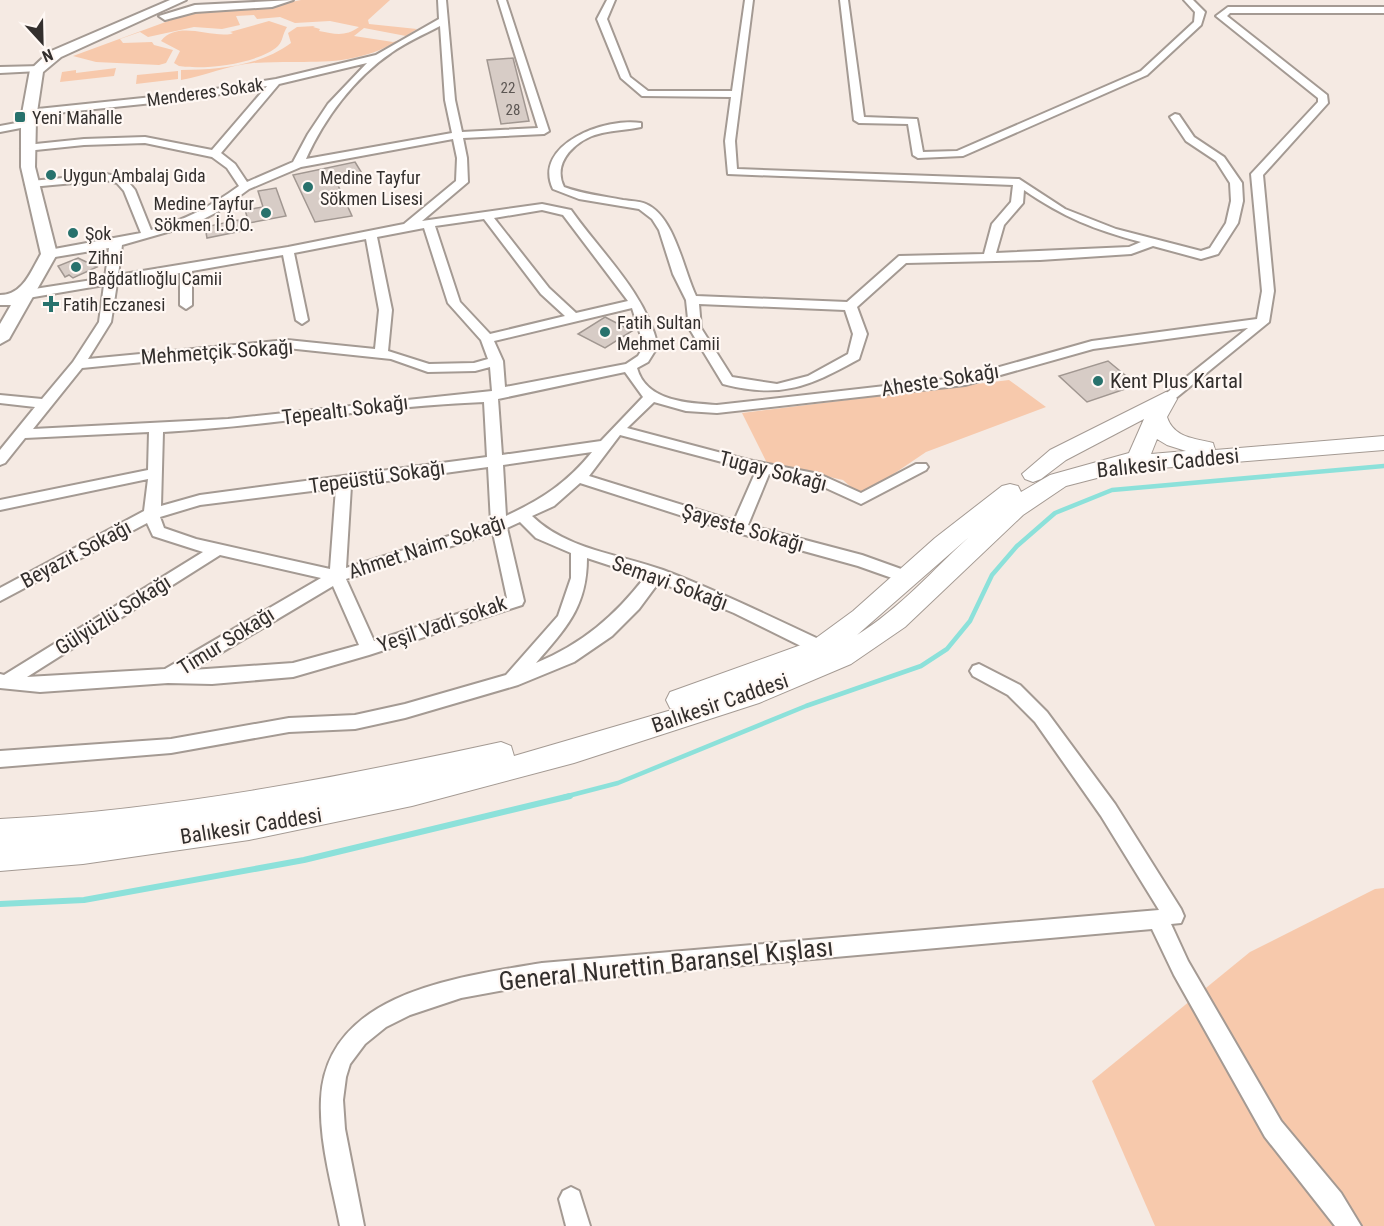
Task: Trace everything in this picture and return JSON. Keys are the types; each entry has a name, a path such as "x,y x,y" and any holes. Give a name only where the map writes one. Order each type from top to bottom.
{"main road":[{"path":"54,58 54,55 141,11 146,0"},
{"path":"68,48 180,0"},
{"path":"96,42 195,0"},
{"path":"0,339 49,254 49,245 31,184 26,148 27,118 39,68 54,58 188,9 287,0"},
{"path":"0,300 12,300 26,296"},
{"path":"0,307 26,296"},
{"path":"1154,410 1158,426 1168,438 1205,448"},
{"path":"1141,456 1154,410"},
{"path":"1038,480 1058,455 1154,410"},
{"name":"Balıkesir Caddesi","path":"0,832 68,830 250,805 346,789 570,737 681,700 821,648 862,618 944,544 1038,480 1081,473 1141,456 1384,432"},
{"name":"Balıkesir Caddesi","path":"1141,456 1384,443"},
{"name":"Balıkesir Caddesi","path":"0,858 97,849 323,815 554,759 783,682 843,657 892,622 934,587 1038,480"}],"street":[{"path":"408,227 462,182 458,135 450,100 442,0"},
{"path":"49,254 116,243 188,223 215,209 245,187 298,164 458,135 544,131 502,0"},
{"path":"611,0 602,19 626,78 646,94 736,94"},
{"path":"749,0 730,141 732,172 1019,182 1061,211 1112,231 1201,255 1214,251 1232,223 1237,201 1236,183 1220,159 1190,139 1176,117"},
{"path":"844,0 859,120 913,121 918,155 959,154 1144,73 1198,23 1200,12 1188,0"},
{"path":"1335,0 1344,8"},
{"path":"1154,410 1263,322 1268,291 1257,174 1323,103 1323,96 1221,16 1228,10 1344,8 1384,10"},
{"path":"298,164 308,140 332,105 379,57 442,21"},
{"name":"Menderes Sokak","path":"0,129 27,118 276,82 379,57"},
{"path":"0,70 39,68"},
{"path":"215,154 276,82"},
{"path":"637,125 592,131 578,137 553,165 552,176 559,189 579,196 642,206 656,217 665,230 679,274 692,300 695,328 712,359 728,381 777,388 813,378 854,356 860,334 850,306"},
{"path":"26,148 84,142 145,140 215,154 231,166 245,187"},
{"path":"31,184 106,177 121,180 129,190 147,234"},
{"path":"989,257 998,224 1017,202 1019,182"},
{"path":"26,296 288,251 408,227 488,217 542,207 567,212 596,253 621,278 647,323 651,346 644,359 630,367 632,375 651,397"},
{"path":"488,217 545,291 576,319"},
{"path":"429,225 454,303 487,339 635,303"},
{"path":"371,235 386,316 387,337 381,353"},
{"path":"692,300 850,306 903,259 1131,250 1155,242"},
{"path":"0,460 78,364 105,322 110,302 109,281 116,243"},
{"path":"288,251 302,320"},
{"path":"186,268 186,305"},
{"name":"Aheste Sokağı","path":"651,397 686,407 717,409 965,381 1092,345 1263,322"},
{"name":"Yeşil Vadi sokak","path":"168,676 212,677 293,670 369,649 516,601 499,526 496,361 487,339"},
{"name":"Mehmetçik Sokağı","path":"78,364 287,344 381,353 428,368 475,367 496,361"},
{"name":"Tepealtı Sokağı","path":"21,434 228,424 441,399 495,395 630,367"},
{"name":"Ahmet Naim Sokağı","path":"151,514 158,532 219,549 337,576 499,526 549,502 577,477 617,430 651,397"},
{"path":"0,399 45,404"},
{"path":"151,514 155,502 156,427"},
{"name":"Tugay Sokağı","path":"617,430 764,469 819,479 861,499 921,467"},
{"name":"Tepeüstü Sokağı","path":"151,514 200,500 605,445"},
{"path":"740,528 764,469"},
{"path":"0,505 155,473"},
{"name":"Şayeste Sokağı","path":"577,477 740,528 862,561 909,578"},
{"path":"344,482 337,576 369,649"},
{"name":"Beyazıt Sokağı","path":"0,595 151,514"},
{"name":"Semavi Sokağı","path":"522,516 542,534 579,550 656,574 740,609 821,648"},
{"name":"Gülyüzlü Sokağı","path":"3,681 219,549"},
{"path":"512,680 565,619 579,578 579,550"},
{"path":"0,759 171,746 290,725 355,722 405,711 512,680 568,657 606,632 633,605 656,574"},
{"name":"Timur Sokağı","path":"3,681 40,685 168,676 337,576"},
{"path":"979,671 1014,690 1041,717 1108,810 1160,919 1180,968 1217,1027 1273,1129 1333,1201 1350,1226"},
{"name":"General Nurettin Baransel Kışlası","path":"352,1226 332,1102 335,1072 349,1047 370,1026 395,1012 429,998 489,982 542,973 1160,919"},
{"path":"572,1199 578,1226"}],"shaded area":[{"path":"301,0 390,0 368,20 369,24 417,29 406,36 364,28 354,36 393,42 400,40 363,56 328,61 244,64 181,80 181,70 224,68 266,57 291,43 288,33 297,27 315,26 313,27 320,29 319,31 340,34 359,27 330,21 295,23 280,17 257,19 254,15 236,16 240,25 222,29 194,27 148,37 140,32 120,39 123,43 152,42 154,45 173,50 166,63 159,65 96,62 73,56 190,13 256,9"},
{"path":"269,21 287,27 278,46 258,57 231,64 203,67 179,66 174,63 180,51 161,41 176,32 231,34 233,33 230,32"},
{"path":"116,68 114,76 60,82 62,72 76,70 76,73"},
{"path":"178,71 178,79 136,84 137,75"},
{"path":"1009,380 1046,407 926,452 861,496 843,480 767,463 742,413"},
{"path":"1384,888 1384,1226 1155,1226 1092,1081 1250,952 1375,889"}],"building":[{"path":"513,58 529,121 501,124 487,60"},
{"name":"Medine Tayfur Sökmen Lisesi","path":"355,162 363,175 362,178 337,183 352,216 315,222 293,175"},
{"name":"Medine Tayfur Sökmen İ.Ö.O.","path":"276,188 286,216 249,223 245,210 263,207 258,191"},
{"name":"Medine Tayfur Sökmen İ.Ö.O.","path":"238,220 242,231 207,238 205,227"},
{"name":"Zihni Bağdatlıoğlu Camii","path":"78,258 97,267 73,278 69,275 65,277 58,266"},
{"name":"Fatih Sultan Mehmet Camii","path":"605,317 632,331 605,348 578,334"},
{"name":"Kent Plus Kartal","path":"1108,361 1137,385 1087,402 1059,376"}],"waterway":[{"path":"564,797 618,783 806,706 921,666 947,649 970,621 992,575 1017,546 1055,513 1112,490 1384,466"},
{"path":"0,904 84,900 304,860 570,796"}],"place":[{"name":"Yeni Mahalle","path":"20,117"},
{"name":"Uygun Ambalaj Gıda","path":"51,175"},
{"name":"Medine Tayfur Sökmen Lisesi","path":"308,187"},
{"name":"Medine Tayfur Sökmen İ.Ö.O.","path":"266,213"},
{"name":"Şok","path":"73,233"},
{"name":"Zihni Bağdatlıoğlu Camii","path":"76,267"},
{"name":"Fatih Eczanesi","path":"51,304"},
{"name":"Fatih Sultan Mehmet Camii","path":"605,332"},
{"name":"Kent Plus Kartal","path":"1098,381"}]}
